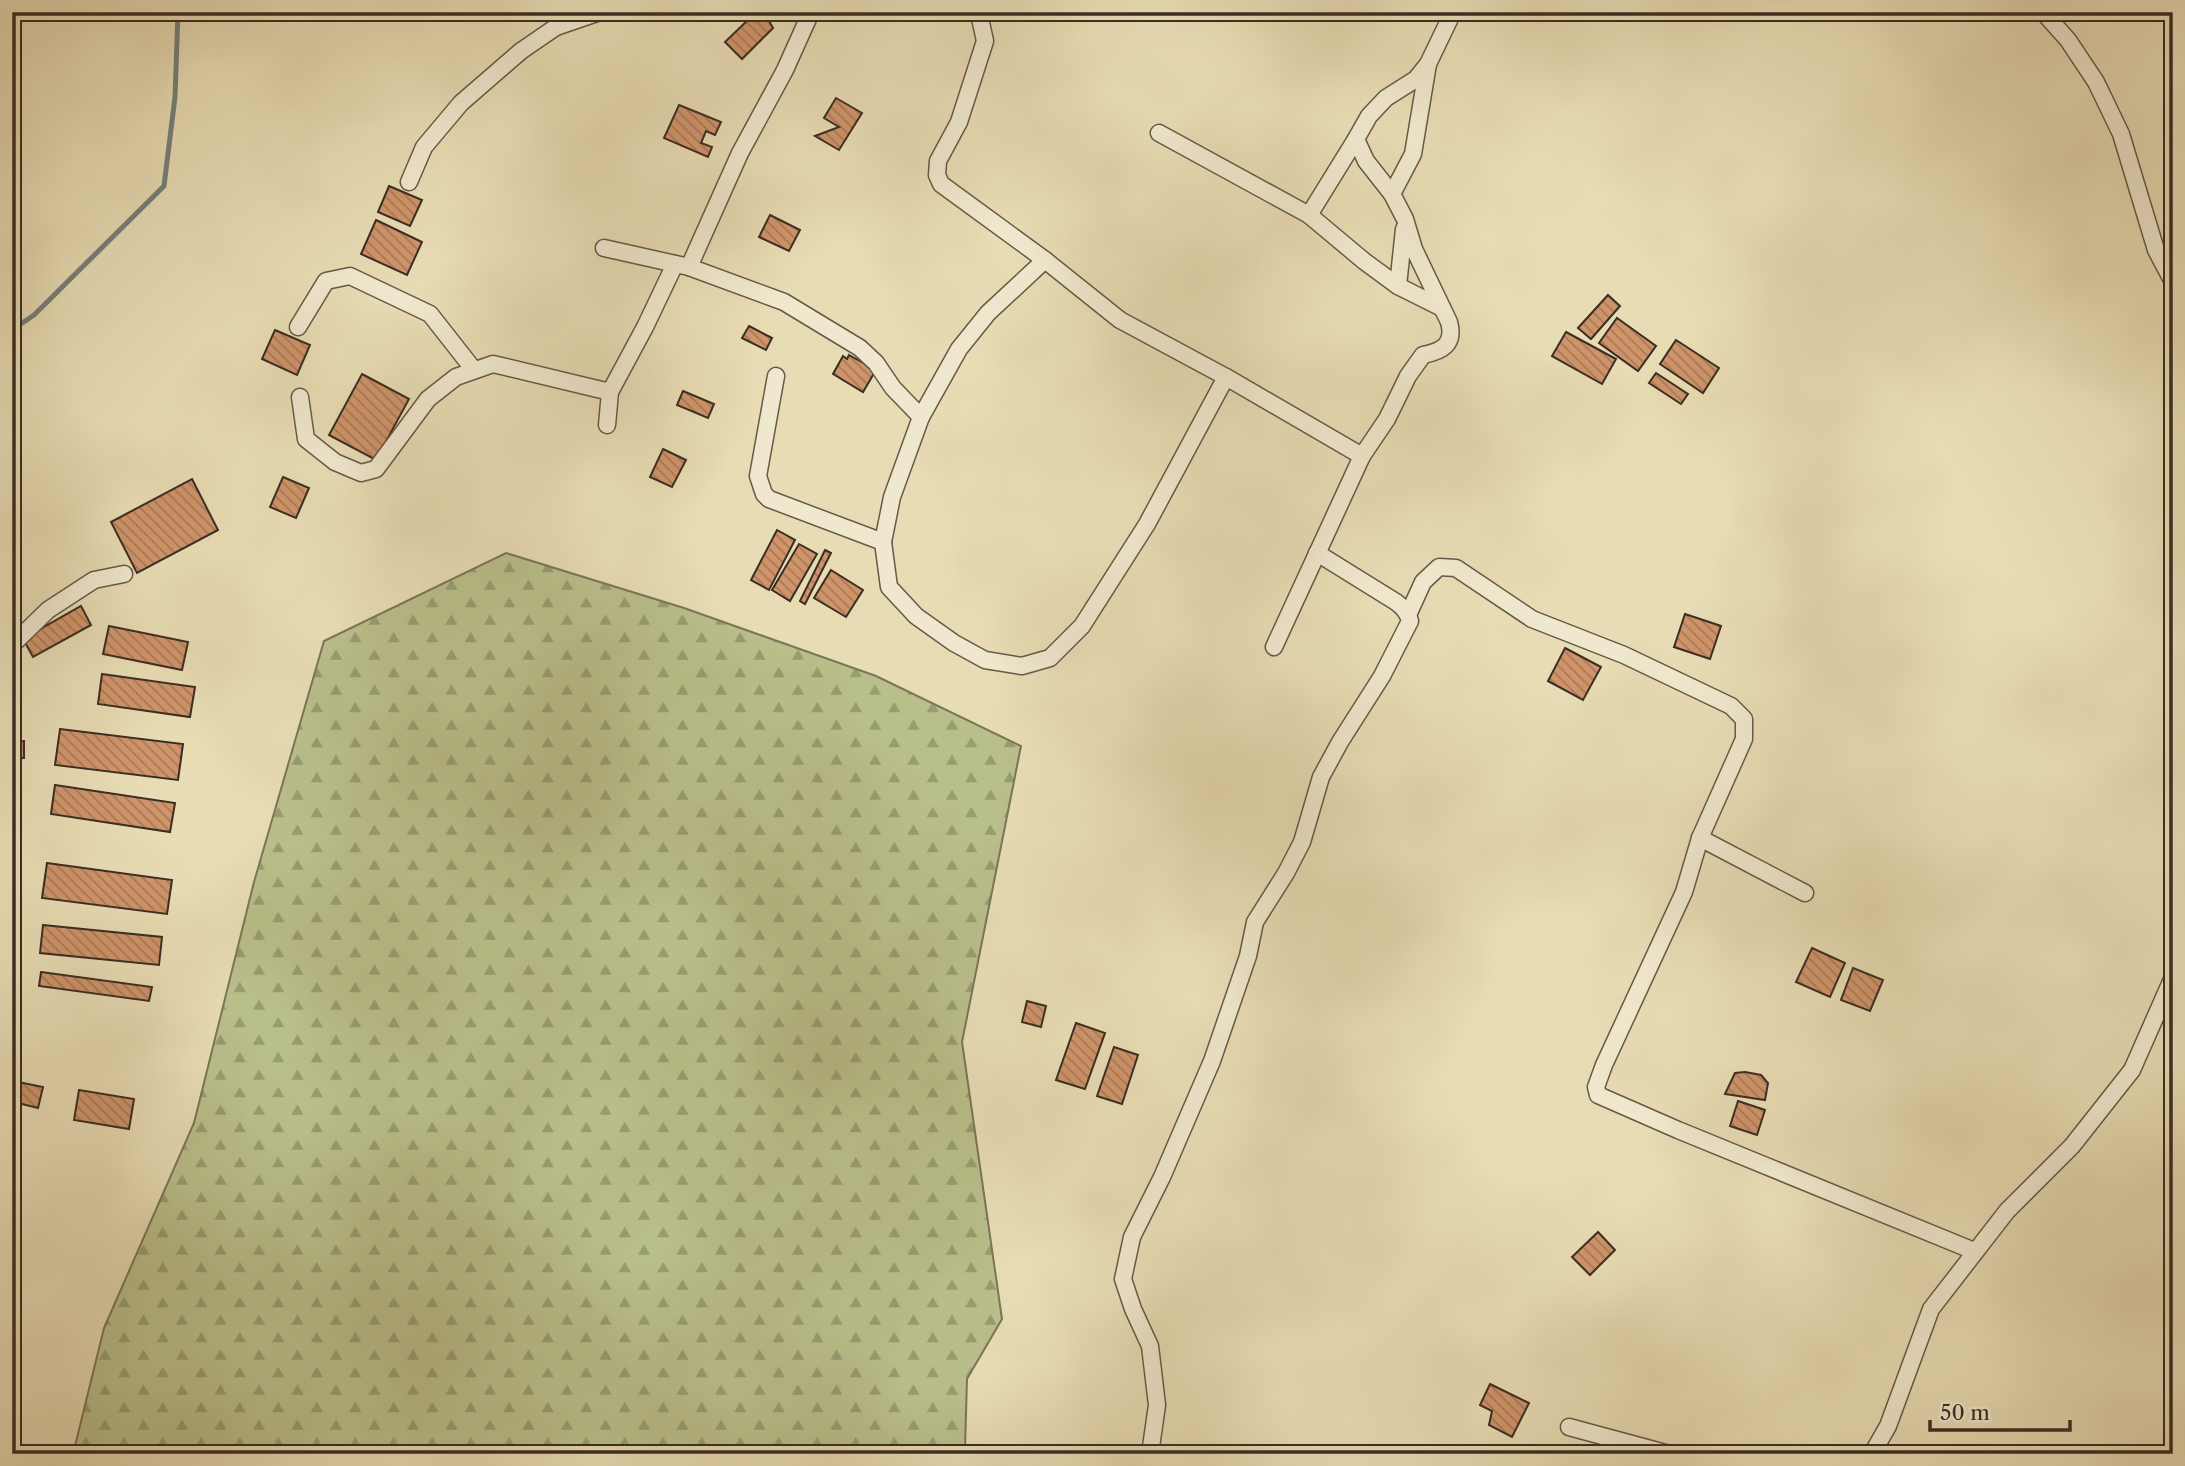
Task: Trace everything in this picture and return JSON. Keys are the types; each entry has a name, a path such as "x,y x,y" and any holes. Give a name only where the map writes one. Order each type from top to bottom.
{"street":[{"path":"409,182 424,147 461,103 521,51 556,27 600,12"},
{"path":"607,425 610,392 682,265 785,70 811,12"},
{"path":"975,12 980,18 985,41 959,122 938,160 937,175 941,184 1045,260 1120,320 1226,377 1362,456"},
{"path":"1310,215 1369,116 1386,98 1416,79 1428,64 1453,12"},
{"path":"2043,12 2068,40 2096,82 2121,134 2156,250 2173,282"},
{"path":"1392,194 1413,154 1428,64"},
{"path":"1159,133 1310,215 1398,286 1442,308"},
{"path":"1274,647 1362,456 1387,419 1408,376 1423,355 1440,352 1452,333 1414,249 1405,219 1392,194 1366,161 1356,139"},
{"path":"1398,286 1405,219"},
{"path":"604,248 682,265 784,302 860,348 921,417"},
{"path":"1045,260 988,313 959,349 921,417 892,497 883,542 889,587 916,616 954,643 985,660 1022,666 1050,658 1082,626 1147,524 1226,377"},
{"path":"298,327 326,281 350,276 430,314 474,370"},
{"path":"300,397 306,439 335,461 361,473 376,469 428,399 456,377 474,370 494,364 610,392"},
{"path":"776,376 758,476 764,494 769,499 883,542"},
{"path":"1150,1454 1157,1405 1150,1346 1123,1279 1132,1237 1162,1177 1212,1061 1248,956 1255,922 1302,842 1321,777 1382,676 1410,621 1396,602 1317,553"},
{"path":"1408,615 1423,583 1439,567 1456,568 1532,618 1624,655 1731,706 1744,719 1744,739 1700,838 1684,892 1604,1065 1596,1087 1598,1095 1974,1251"},
{"path":"12,645 48,610 94,580 124,574"},
{"path":"1700,838 1805,893"},
{"path":"1872,1454 1888,1426 1931,1309 2007,1211 2072,1146 2132,1070 2173,977"},
{"path":"1569,1427 1670,1454"}],"green space":[{"path":"506,553 684,608 876,676 1021,746 962,1042 1002,1319 967,1379 965,1449 969,1454 73,1454 104,1328 194,1123 254,882 324,641"}],"building":[{"path":"751,17 767,17 773,28 742,59 725,42"},
{"path":"836,98 862,113 839,150 815,136 839,127 824,118"},
{"path":"679,105 721,122 715,135 706,131 701,143 712,147 708,157 664,138"},
{"path":"389,186 422,200 410,226 378,212"},
{"path":"770,215 800,230 789,251 759,237"},
{"path":"376,220 422,242 407,275 361,254"},
{"path":"1608,295 1620,306 1591,339 1578,328"},
{"path":"1617,318 1656,346 1638,371 1599,343"},
{"path":"749,326 772,338 766,350 742,338"},
{"path":"275,330 310,345 297,375 262,359"},
{"path":"1566,332 1616,359 1602,384 1552,356"},
{"path":"1676,340 1719,368 1703,393 1660,364"},
{"path":"849,355 876,370 863,392 833,374 843,356 847,359"},
{"path":"1656,373 1688,394 1681,404 1649,383"},
{"path":"362,374 409,399 376,460 329,435"},
{"path":"683,391 714,404 708,418 677,405"},
{"path":"663,449 686,460 672,487 650,477"},
{"path":"283,477 309,488 296,518 270,507"},
{"path":"192,479 218,530 137,573 111,522"},
{"path":"777,530 795,540 769,590 751,580"},
{"path":"799,544 817,554 790,601 772,590"},
{"path":"825,550 831,553 805,604 800,601"},
{"path":"831,570 863,590 846,617 814,598"},
{"path":"81,606 91,625 33,657 23,639"},
{"path":"1685,614 1721,626 1710,659 1674,647"},
{"path":"109,626 188,642 182,670 103,654"},
{"path":"1565,648 1601,667 1583,700 1548,681"},
{"path":"102,674 195,687 190,717 98,704"},
{"path":"60,729 183,744 178,780 55,765"},
{"path":"24,741 24,758 12,758 12,742"},
{"path":"55,785 175,803 170,832 51,814"},
{"path":"47,863 172,880 167,914 42,898"},
{"path":"43,925 162,937 159,965 40,953"},
{"path":"1812,948 1845,963 1830,997 1796,982"},
{"path":"1853,968 1883,980 1870,1011 1841,1000"},
{"path":"41,972 152,987 149,1001 39,986"},
{"path":"1027,1001 1046,1006 1041,1027 1022,1022"},
{"path":"1076,1023 1105,1033 1085,1089 1056,1080"},
{"path":"1114,1047 1138,1055 1122,1104 1097,1096"},
{"path":"1735,1073 1761,1075 1768,1083 1765,1100 1725,1094"},
{"path":"18,1082 43,1087 38,1108 14,1102"},
{"path":"79,1090 134,1099 129,1129 74,1120"},
{"path":"1738,1101 1765,1110 1757,1135 1730,1126"},
{"path":"1598,1232 1615,1250 1590,1275 1572,1257"},
{"path":"1490,1384 1529,1403 1512,1437 1489,1425 1492,1411 1480,1405"}],"waterway":[{"path":"12,330 34,315 164,186 175,97 178,12"}]}
